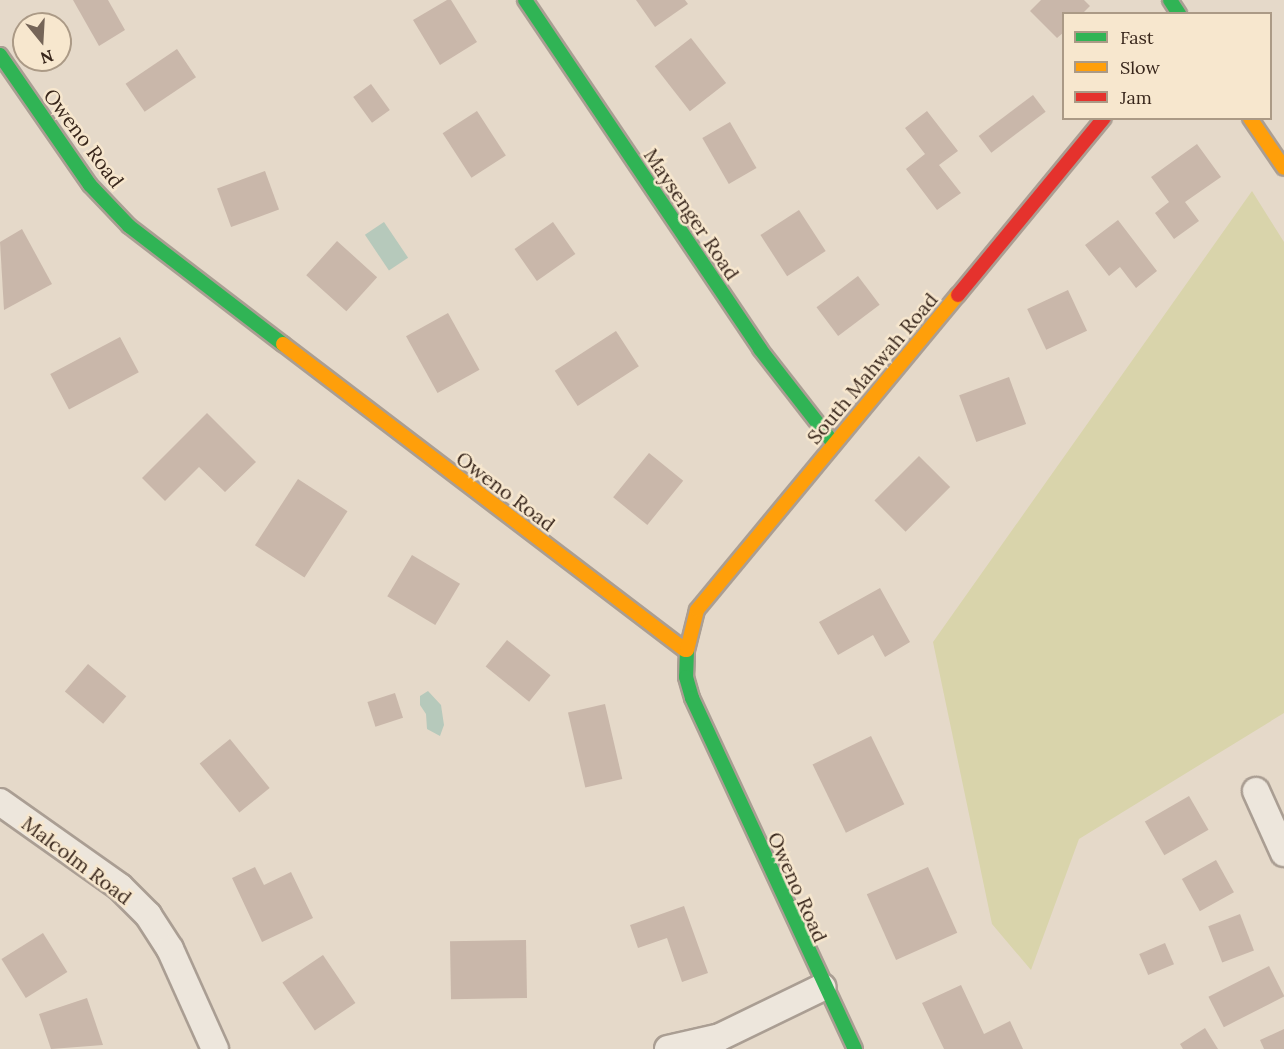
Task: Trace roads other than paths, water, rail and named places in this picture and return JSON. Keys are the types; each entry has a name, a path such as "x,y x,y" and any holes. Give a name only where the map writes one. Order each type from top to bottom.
{"street":[{"name":"Maysenger Road","path":"525,0 760,349 834,444"},
{"name":"Oweno Road","path":"0,55 90,185 129,226 685,650 692,699 823,987 855,1049"},
{"name":"South Mahwah Road","path":"685,650 697,610 1102,120"},
{"path":"1251,120 1284,168"},
{"path":"1256,791 1284,853"},
{"name":"Malcolm Road","path":"0,802 120,887 148,915 170,949 215,1049"},
{"path":"668,1049 720,1037 823,987"}]}
